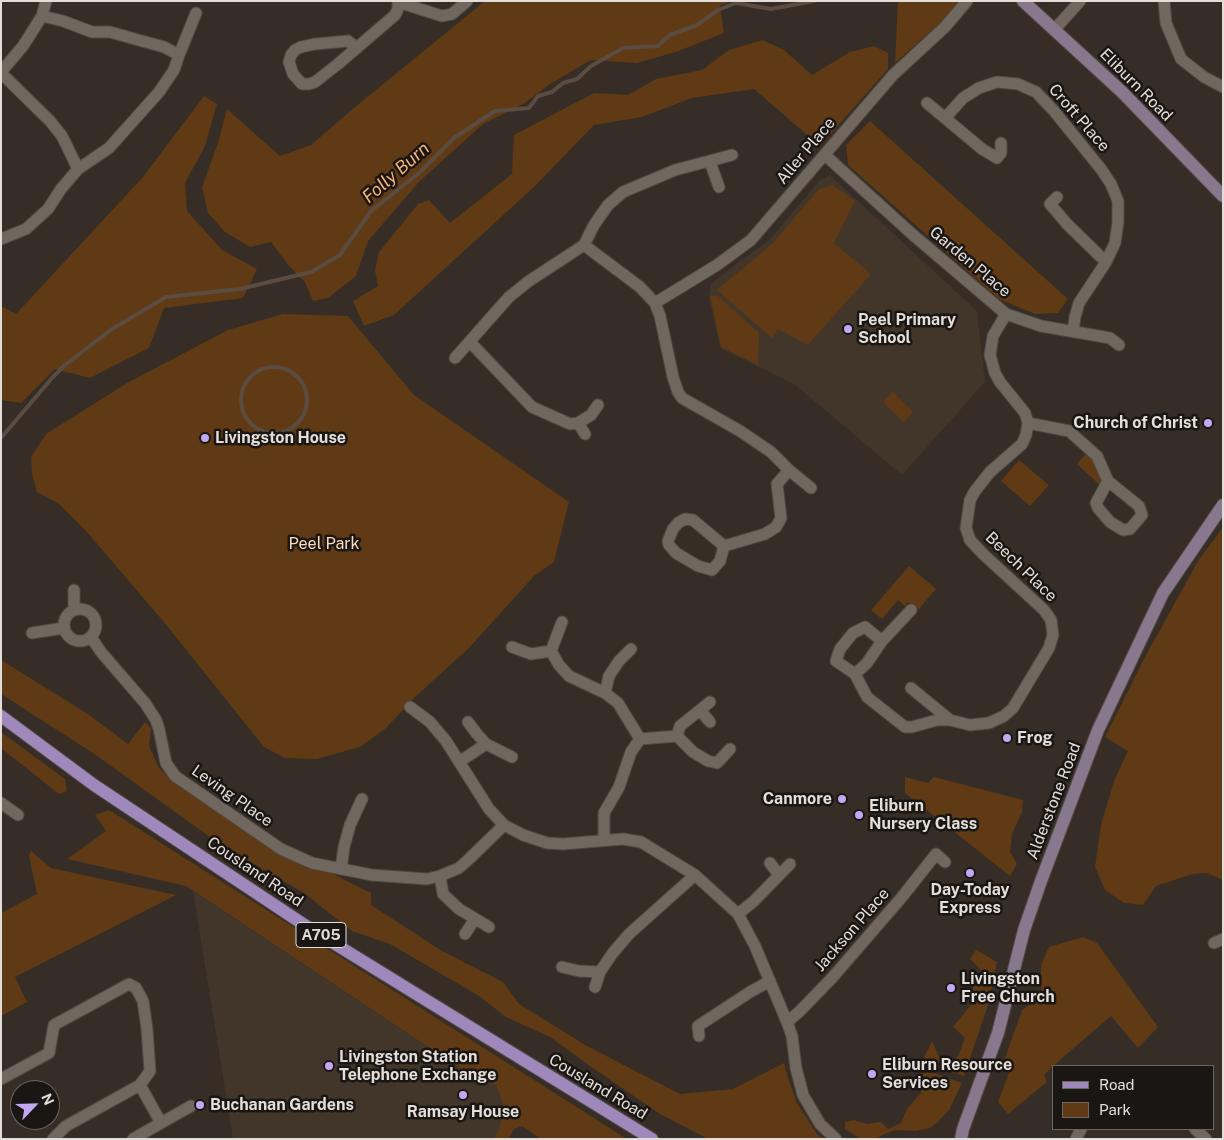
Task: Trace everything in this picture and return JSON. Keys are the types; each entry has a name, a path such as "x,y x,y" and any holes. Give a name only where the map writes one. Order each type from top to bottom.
{"main road":[{"name":"Cousland Road","path":"1,716 94,785 308,928 652,1139"}],"street":[{"path":"46,1 42,16 23,46 1,72 50,121 62,136 78,169"},
{"path":"357,48 348,41 315,44 296,50 291,55 289,62 297,80 302,84 309,84 323,76 357,48 395,15 398,10 398,2 442,16 452,14 467,1"},
{"name":"Aller Place","path":"654,304 711,269 751,240 893,75 945,27 967,1"},
{"name":"Eliburn Road","path":"1023,1 1122,92 1223,196"},
{"path":"1055,29 1080,1"},
{"path":"1164,1 1166,24 1181,59 1204,78 1223,87"},
{"path":"1,238 26,229 48,209 61,189 78,169 109,148 159,92 174,70 196,13"},
{"path":"42,16 63,21 92,32 110,32 126,36 164,48 179,55"},
{"name":"Croft Place","path":"946,118 963,98 979,88 997,82 1018,84 1036,92 1054,111 1076,136 1111,184 1118,201 1115,243 1106,262 1079,303 1073,331"},
{"path":"927,103 982,149 997,158 1001,153 1001,144"},
{"path":"454,358 510,297 529,281 584,245 594,225 608,205 623,192 675,170 732,155"},
{"name":"Garden Place","path":"825,155 905,228 1006,314 1041,326 1110,338 1120,345"},
{"path":"710,162 719,187"},
{"path":"1057,197 1050,204 1067,224 1106,262"},
{"path":"584,245 640,287 654,304 660,316 673,377 682,398 740,431 772,452 789,470 811,488"},
{"path":"1006,314 993,336 990,355 995,373 1000,382 1018,404 1028,423 1069,431 1097,456 1108,481"},
{"path":"470,342 532,407 570,424 578,423 592,415 598,404"},
{"path":"578,423 585,434"},
{"name":"Beech Place","path":"882,641 865,627 853,633 840,649 836,661 854,674 867,697 905,727 937,720 950,720 970,726 989,723 1004,716 1013,708 1049,648 1053,634 1050,620 1044,610 970,540 966,528 970,500 990,472 1022,444 1026,436 1028,423"},
{"path":"724,546 765,534 776,527 781,518 777,484 789,470"},
{"name":"Alderstone Road","path":"960,1135 998,1032 1024,930 1035,897 1098,730 1163,593 1223,505"},
{"path":"685,519 693,520 724,546 720,561 712,570 706,570 676,553 669,545 668,540 673,529 685,519"},
{"path":"74,590 74,610 66,618 64,628 69,637 82,641 91,637 96,627 94,616 85,610 74,610"},
{"path":"854,674 867,663 882,641 911,610"},
{"path":"551,651 562,622"},
{"path":"32,632 64,628"},
{"name":"Leving Place","path":"91,637 101,652 145,703 156,720 166,763 175,776 281,849 312,864 399,878 427,879 459,868 504,825"},
{"path":"512,647 531,654 551,651"},
{"path":"605,692 615,657 630,649"},
{"path":"551,651 559,665 569,676 605,692 618,704 640,739"},
{"name":"Beech Place","path":"911,688 950,720"},
{"path":"677,736 680,726 710,702"},
{"path":"410,707 430,722 446,741 489,809 504,825 523,835 547,843 563,844 623,839 640,842 695,876 738,914 787,1022 792,1036 796,1068 803,1095 820,1124 836,1139"},
{"path":"700,710 710,722"},
{"path":"468,722 486,744 512,756"},
{"path":"640,739 677,736 693,752 708,761 717,763 730,749"},
{"path":"604,840 604,812 619,787 631,752 640,739"},
{"path":"459,762 486,744"},
{"path":"341,869 350,825 362,799"},
{"path":"1,803 18,815"},
{"name":"Jackson Place","path":"787,1022 839,971 937,855"},
{"path":"770,863 779,875"},
{"path":"738,914 790,864"},
{"path":"440,876 443,894 459,909 489,927"},
{"path":"594,987 600,972 629,934 695,876"},
{"path":"465,934 475,919"},
{"path":"562,967 579,971 600,972"},
{"path":"696,1028 770,981"},
{"path":"1,1079 49,1053 54,1025 129,984 136,988 143,1002 150,1071 140,1085 66,1126 53,1139"},
{"path":"140,1085 161,1123"},
{"path":"132,1139 192,1106"},
{"path":"1196,1130 1206,1139"}],"shaded area":[{"name":"Peel Primary School","path":"830,175 977,311 985,382 902,475 794,384 720,348 709,296 711,283 770,239 820,180"},
{"path":"193,891 466,1072 496,1085 503,1103 499,1130 493,1139 233,1139"}],"green space":[{"path":"485,1 731,1 720,6 724,33 676,52 637,63 591,60 550,84 525,103 483,124 420,181 368,241 356,276 328,298 313,301 305,282 289,266 271,242 250,247 225,232 208,213 202,187 218,143 227,109 280,156 311,145"},
{"path":"898,1 959,1 940,23 895,63"},
{"path":"762,40 784,50 812,75 850,52 874,46 888,53 888,69 820,146 754,89 692,98 642,117 594,125 534,187 394,315 364,326 353,301 378,286 375,271 379,252 418,204 429,200 450,223 512,174 514,135 594,93 628,95 656,79 702,70 729,50"},
{"path":"204,96 217,104 205,146 185,183 187,211 222,250 257,269 243,298 164,308 149,348 90,378 55,369 21,403 1,400 1,308 3,307 16,314 143,177"},
{"path":"870,121 1068,299 1058,313 1035,314 999,299 848,165 846,145"},
{"path":"833,185 855,201 834,243 871,274 808,345 778,329 772,338 717,290 772,244 819,189"},
{"path":"710,296 718,296 759,333 758,365 721,347"},
{"name":"Peel Park","path":"283,314 348,316 414,395 569,502 554,562 534,576 468,649 415,697 386,728 360,747 317,759 285,758 264,747 168,627 87,532 58,503 37,492 32,474 31,457 46,434 127,383 228,330"},
{"path":"893,392 913,412 904,422 883,402"},
{"path":"1087,452 1097,461 1102,487 1077,464"},
{"path":"1019,460 1049,485 1030,506 1001,481"},
{"path":"1223,527 1223,880 1207,873 1193,874 1156,886 1143,905 1124,903 1105,890 1095,867 1101,825 1114,781 1128,751 1105,737 1145,657 1198,561"},
{"path":"909,566 936,589 918,610 908,602 905,606 898,600 882,619 871,610"},
{"path":"1,660 88,714 128,744 145,722 151,728 149,746 158,766 170,780 278,853 306,868 329,872 371,893 371,905 442,951 503,982 519,1004 587,1046 680,1094 733,1089 784,1063 797,1103 817,1134 823,1139 708,1139 660,1114 550,1037 506,1017 479,996 390,944 352,931 304,893 221,845 93,753 1,694"},
{"path":"1,732 65,779 67,791 59,794 1,748"},
{"path":"905,777 928,783 934,777 1023,800 1022,812 1012,834 1010,852 1017,864 1010,876 905,793"},
{"path":"109,810 627,1139 541,1139 522,1126 514,1129 508,1139 493,1139 499,1130 503,1104 496,1085 466,1072 186,886 67,859 106,831 95,815"},
{"path":"31,851 51,868 176,895 15,977 27,1002 1,1016 1,913 37,894 29,855"},
{"path":"1083,937 1097,943 1158,1027 1138,1048 1111,1016 1052,1065 1044,1075 1047,1082 1008,1114 998,1102 1011,1068 1005,1058 1022,1010 1041,997 1041,965 1049,947"},
{"path":"976,950 997,962 988,1005 964,1076 934,1067 920,1066 932,1041 939,1057 947,1063 958,1056 965,1038 953,1027 973,1002 973,985 983,972 970,959"},
{"path":"917,1073 935,1073 962,1083 949,1110 938,1122 930,1128 916,1131 894,1130 874,1139 861,1139 845,1129 845,1122 854,1120 867,1124 881,1122 888,1129 901,1123 907,1109 921,1093"}],"waterway":[{"name":"Folly Burn","path":"1,438 66,364 112,329 166,297 240,289 311,272 340,255 371,211 419,173 454,138 495,111 529,108 538,96 552,92 563,83 577,79 591,66 623,48 658,46 670,35 697,25 718,10 736,3 771,9 814,1"},
{"path":"274,367 287,370 297,377 304,387 307,400 304,413 297,423 287,430 274,433 261,430 251,423 244,413 241,400 244,387 251,377 261,370 274,367"}],"place":[{"name":"Peel Primary School","path":"848,329"},
{"name":"Church of Christ","path":"1208,423"},
{"name":"Livingston House","path":"205,438"},
{"name":"Frog","path":"1007,738"},
{"name":"Canmore","path":"842,799"},
{"name":"Eliburn Nursery Class","path":"859,815"},
{"name":"Day-Today Express","path":"970,873"},
{"name":"Livingston Free Church","path":"951,988"},
{"name":"Livingston Station Telephone Exchange","path":"329,1066"},
{"name":"Eliburn Resource Services","path":"872,1074"},
{"name":"Ramsay House","path":"463,1095"},
{"name":"Buchanan Gardens","path":"200,1105"}]}
